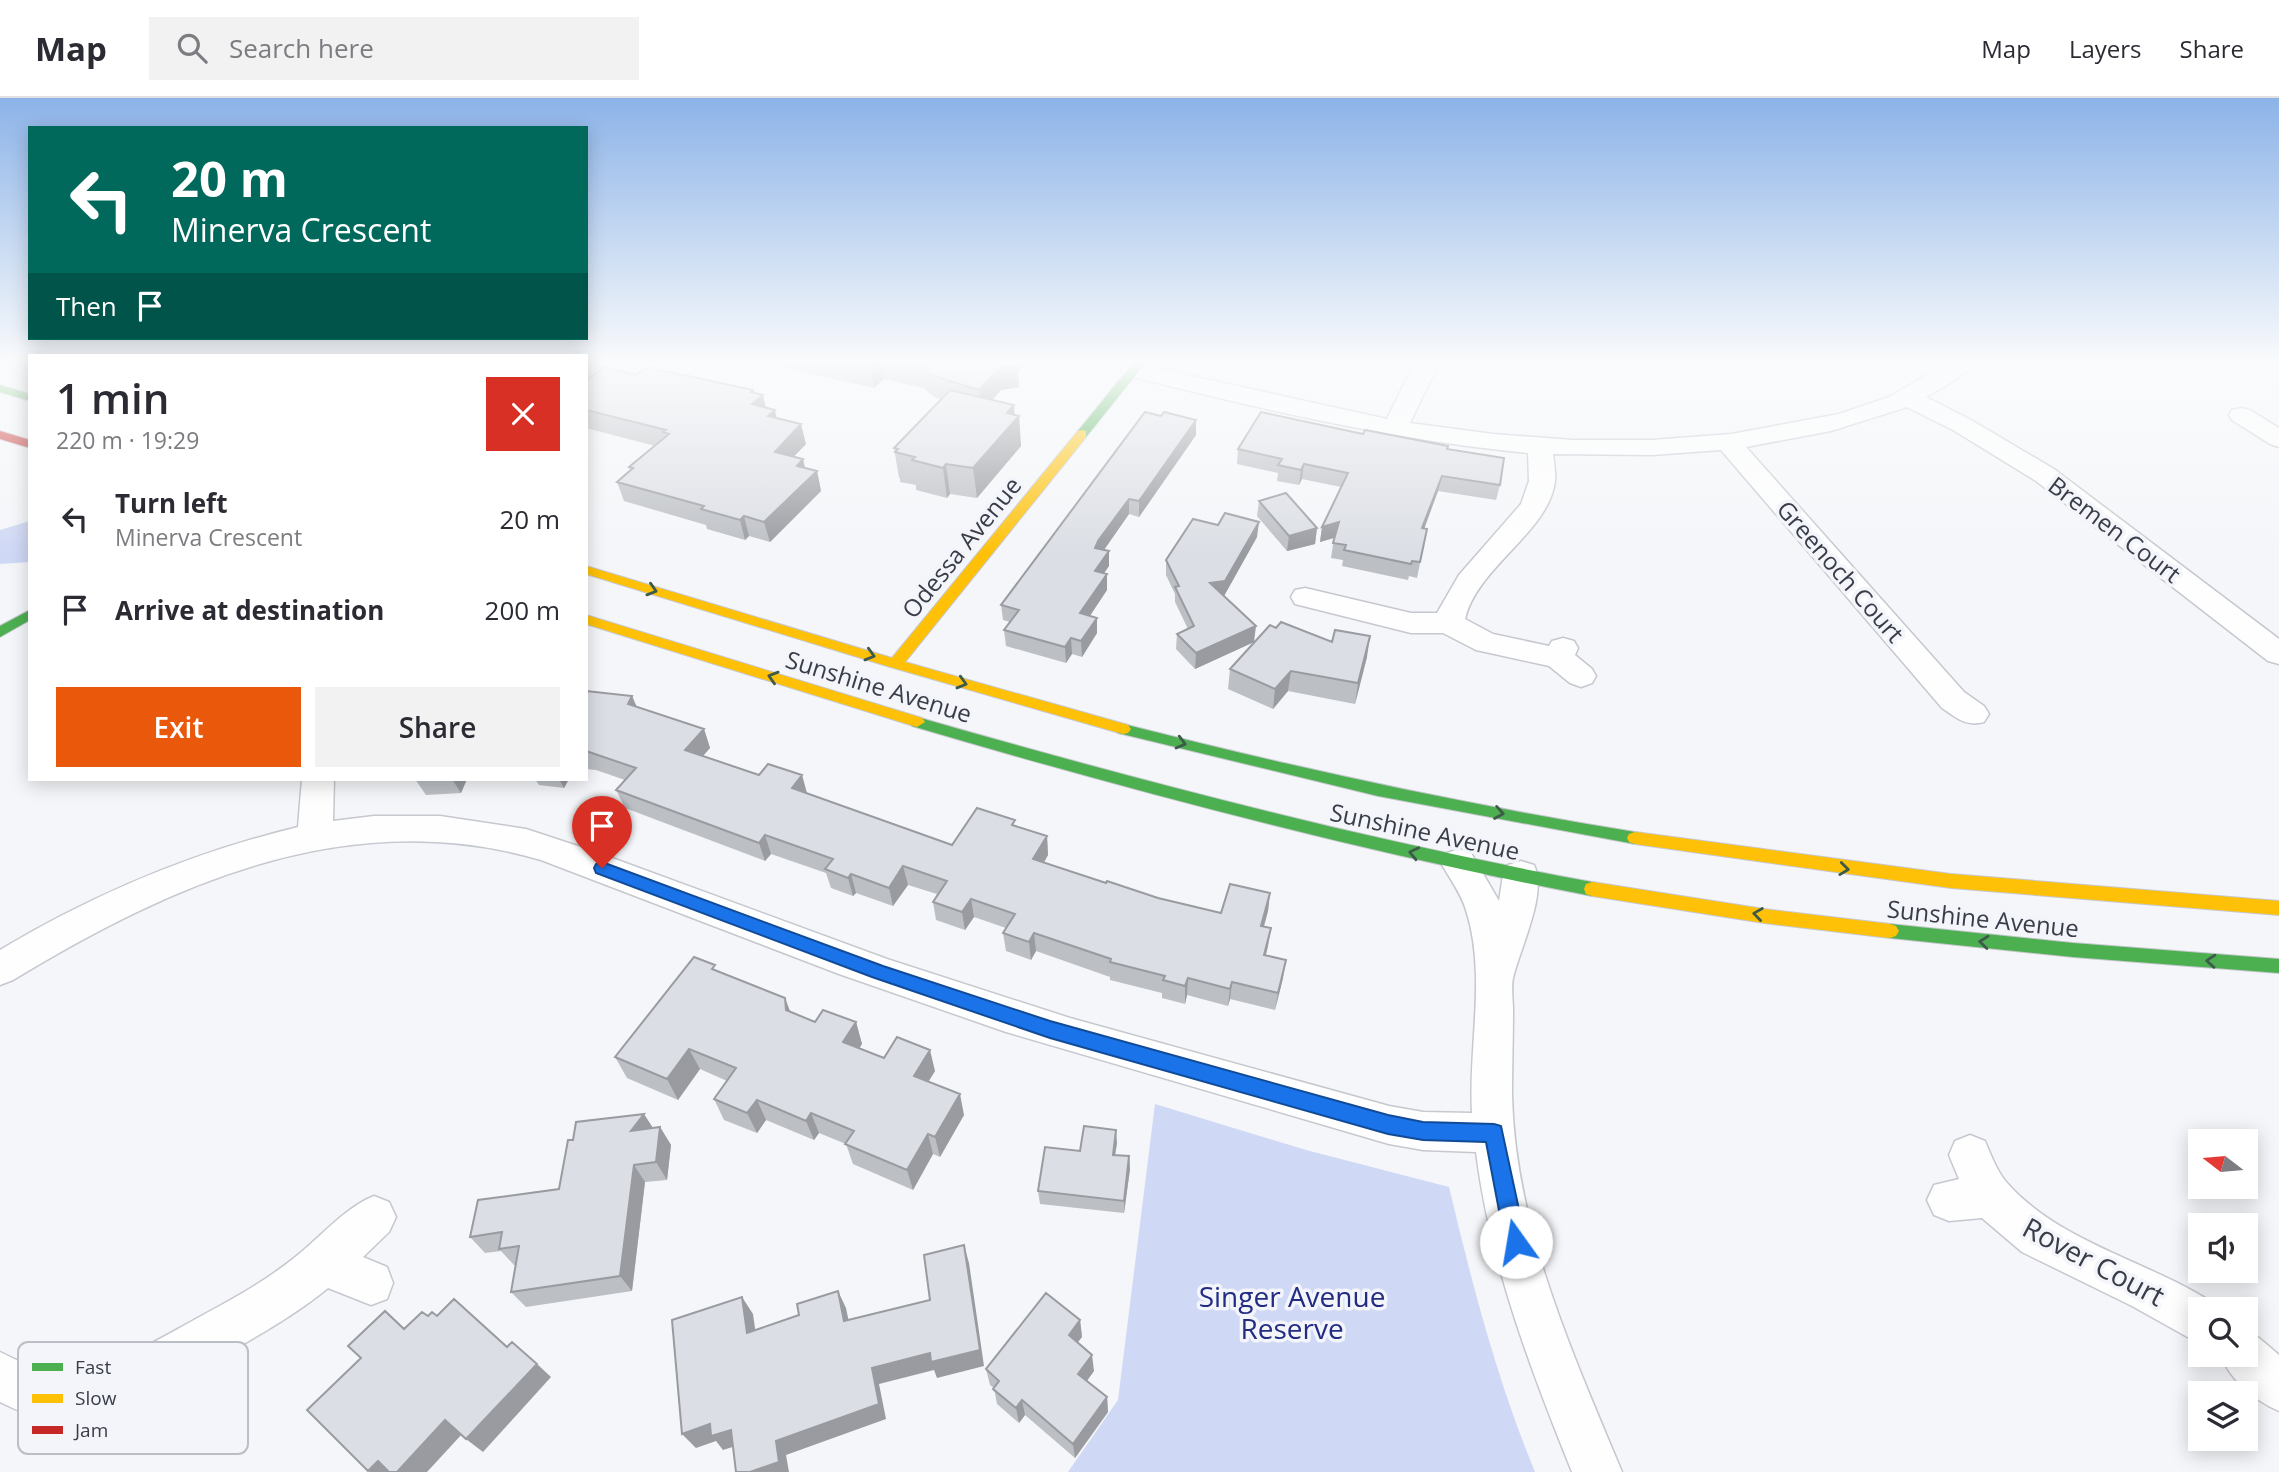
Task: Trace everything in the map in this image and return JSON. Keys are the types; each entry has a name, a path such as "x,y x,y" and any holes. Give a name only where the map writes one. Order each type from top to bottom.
{"main road":[{"name":"Odessa Avenue","path":"892,668 1088,426"},
{"path":"0,435 28,443"},
{"name":"Sunshine Avenue","path":"588,571 892,668 1224,754 1406,796 1688,847 1812,865 2076,895 2279,908"},
{"path":"0,632 27,615"},
{"name":"Sunshine Avenue","path":"588,620 867,699 1174,796 1459,863 1518,867 1621,894 1848,926 2097,953 2279,966"},
{"path":"1224,754 1337,794 1475,828"}],"street":[{"path":"1391,426 1457,438 1540,446 1622,447 1729,443 1823,426"},
{"name":"Bremen Court","path":"1963,426 2045,475 2279,654"},
{"path":"2259,426 2279,439"},
{"name":"Greenoch Court","path":"1729,443 1955,707"},
{"path":"1449,623 1455,604 1469,581 1534,506 1542,481 1540,446"},
{"path":"1305,597 1411,623 1449,623 1469,636 1487,643 1568,661"},
{"path":"314,836 318,781"},
{"path":"0,969 97,912 214,863 314,836 414,828 474,832 509,839 577,859 879,972 1050,1030 1388,1125 1423,1131 1494,1133"},
{"path":"1459,863 1486,916 1495,984 1491,1075 1494,1133 1510,1218 1547,1352 1597,1472"},
{"path":"1495,984 1516,907 1518,867"},
{"name":"Rover Court","path":"1970,1154 1970,1198 2047,1242 2141,1286 2188,1314"},
{"path":"200,1342 271,1302 330,1258 374,1217"},
{"path":"330,1258 342,1271 371,1283"},
{"path":"2257,1367 2279,1387"},
{"path":"0,1376 18,1385"}],"green space":[{"path":"28,522 28,562 0,564 0,530"},
{"name":"Singer Avenue Reserve","path":"1155,1104 1306,1150 1449,1187 1486,1331 1535,1472 1068,1472 1118,1400"}],"building":[{"path":"650,426 799,426 775,452 803,459 797,466 817,471 764,522 744,516 740,520 701,509 704,506 617,482 633,468 629,467 669,434 663,432 666,430"},
{"path":"915,426 1010,426 973,468 946,464 943,468 912,460 915,457 895,452 898,449 894,448"},
{"path":"1134,426 1192,426 1139,501 1129,499 1098,541 1095,548 1109,551 1095,571 1107,574 1080,613 1097,618 1081,641 1071,638 1065,647 1004,630 1019,610 1001,605"},
{"path":"1252,426 1326,426 1363,434 1365,430 1448,446 1447,449 1504,458 1500,485 1442,476 1422,528 1427,529 1420,562 1412,561 1411,564 1344,550 1346,545 1333,543 1339,522 1322,527 1348,473 1304,464 1301,470 1278,465 1282,459 1238,449"},
{"path":"1286,493 1317,528 1289,536 1259,501"},
{"path":"1225,513 1259,522 1225,581 1210,583 1256,626 1196,653 1177,634 1194,626 1175,587 1179,586 1166,560 1193,519 1218,525"},
{"path":"1281,622 1332,642 1335,630 1370,636 1358,683 1291,671 1275,689 1230,669 1270,625 1276,628"},
{"path":"588,691 632,696 628,704 704,729 685,750 759,775 768,764 802,775 792,788 952,845 977,808 1015,820 1012,825 1047,836 1033,859 1106,883 1107,881 1158,898 1221,913 1230,884 1270,893 1261,926 1271,928 1264,955 1286,960 1278,993 1232,982 1230,989 1188,978 1185,986 1163,980 1165,976 1110,962 1111,959 1034,933 1029,942 1003,933 1015,914 971,899 962,912 933,902 947,881 903,866 889,888 851,874 848,878 825,869 833,859 765,835 759,843 616,790 636,768 588,752"},
{"path":"694,957 715,965 712,969 785,998 786,1010 815,1022 823,1010 856,1022 843,1042 884,1058 897,1037 930,1050 914,1076 960,1094 935,1137 928,1134 907,1170 845,1144 854,1131 811,1113 806,1121 757,1100 747,1113 714,1099 736,1068 689,1049 667,1079 615,1057"},
{"path":"644,1114 631,1131 660,1127 656,1162 634,1165 620,1276 511,1292 519,1246 499,1249 502,1232 470,1237 478,1200 559,1189 568,1140 573,1140 576,1122"},
{"path":"1084,1126 1116,1130 1113,1155 1129,1156 1124,1201 1038,1191 1045,1147 1080,1151"},
{"path":"964,1245 980,1350 931,1362 930,1353 872,1368 879,1404 776,1441 779,1462 750,1472 736,1472 731,1430 711,1436 710,1424 682,1434 672,1320 742,1297 747,1333 799,1315 797,1304 838,1291 844,1321 930,1300 924,1255"},
{"path":"1046,1293 1080,1320 1069,1335 1092,1355 1078,1374 1107,1397 1073,1444 1022,1400 1016,1408 993,1389 999,1381 986,1369"},
{"path":"454,1299 507,1347 512,1342 537,1364 466,1439 445,1420 397,1472 389,1472 378,1461 368,1471 307,1410 361,1358 348,1346 385,1311 404,1329 422,1312 428,1316 432,1312 437,1316"}],"traffic: fast":[{"path":"1082,434 1088,426"},
{"path":"0,632 28,615"},
{"path":"917,722 1084,770 1337,836 1592,889"},
{"path":"1123,729 1378,790 1635,838"},
{"path":"1890,931 2073,950 2279,966"}],"traffic: slow":[{"path":"896,663 1082,434"},
{"path":"588,571 892,663 1123,729"},
{"path":"588,620 917,722"},
{"path":"1635,838 1951,881 2279,908"},
{"path":"1592,889 1764,916 1890,931"}],"traffic: jam":[{"path":"0,435 28,443"}],"route":[{"path":"602,868 879,972 1050,1030 1388,1125 1423,1131 1494,1133 1516,1242"}]}
